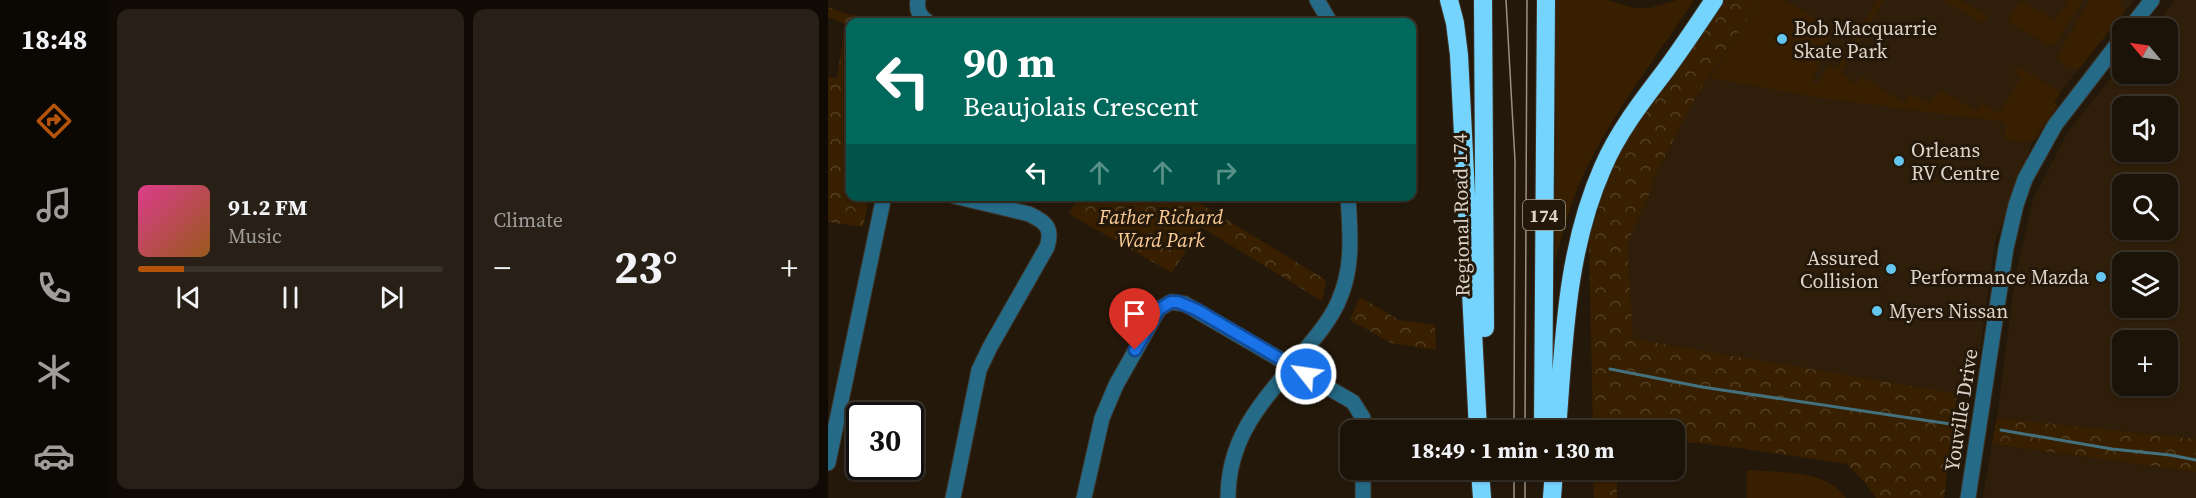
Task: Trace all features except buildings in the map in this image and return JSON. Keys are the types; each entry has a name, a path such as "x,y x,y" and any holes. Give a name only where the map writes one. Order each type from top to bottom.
{"highway":[{"path":"1449,0 1459,55 1477,420"},
{"name":"Regional Road 174","path":"1483,0 1486,420"},
{"name":"174","path":"1543,420 1546,0"},
{"path":"1702,17 1710,0"},
{"path":"1558,420 1568,291 1579,234 1591,196 1604,165 1622,132 1714,0"},
{"path":"1481,480 1482,498"},
{"path":"1487,480 1488,498"},
{"path":"1543,480 1543,498"},
{"path":"1551,498 1553,480"}],"street":[{"path":"918,0 917,5 923,18"},
{"path":"1317,0 1328,18"},
{"path":"2138,18 2152,0"},
{"name":"Youville Drive","path":"1968,498 2006,248 2016,205 2025,179 2055,125 2112,51"},
{"path":"828,463 883,201"},
{"path":"953,498 979,370 990,346 1047,247 1050,237 1048,227 1039,218 975,201"},
{"path":"1228,498 1229,473 1237,444 1252,416 1328,321 1339,300 1349,270 1351,243 1348,201"},
{"path":"1084,498 1098,433 1116,385 1159,309 1171,302 1185,304 1353,402 1363,420"},
{"path":"1363,480 1363,498"}],"shaded area":[{"path":"1745,0 2134,0 2120,18 2112,18 2112,28 2063,89 2037,130 1995,242 1973,399 1622,346 1623,238 1644,184"},
{"path":"2175,0 2196,0 2196,439 1997,418 2015,278 2033,199 2068,131 2112,77 2112,84 2178,84 2178,18 2161,18"},
{"path":"1992,444 2196,472 2196,498 1983,498"}],"green space":[{"path":"1556,0 1608,0 1634,8 1650,8 1677,0 1694,0 1617,114 1590,162 1571,205 1555,261"},
{"path":"1725,0 1760,0 1698,93 1653,179 1650,192 1627,244 1633,339 1957,394 1944,498 1876,498 1847,464 1747,449 1685,443 1685,420 1593,420 1589,238 1613,164 1635,128"},
{"path":"1760,0 1785,0 1833,29 1812,83 1818,83 1828,65 1836,69 1877,0 1884,0 1841,72 1849,80 1857,84 1861,76 1904,103 1909,94 1929,103 1941,90 1977,111 1982,103 1999,113 2021,77 2014,72 2017,67 2057,89 2060,93 2054,102 2058,105 2035,140 2019,142 2004,137 2006,135 2005,122 1822,98 1710,78"},
{"path":"1944,0 1961,0 1988,16 1984,22 1980,22"},
{"path":"2066,0 2083,0 2056,44 2048,45 2007,23 2020,1 2056,20 2067,3"},
{"path":"2089,0 2120,0 2125,11 2119,18 2112,18 2112,27 2079,69 2064,64 2057,57"},
{"path":"828,7 847,14 874,18 846,18 846,201 868,201 863,227 828,222 828,77 837,78 845,24 828,17"},
{"name":"Father Richard Ward Park","path":"1076,201 1196,201 1326,280 1322,301 1201,227 1172,273 1069,214"},
{"path":"1360,297 1399,320 1435,325 1436,350 1391,343 1350,320"},
{"path":"1997,418 2196,439 2196,472 1992,444"},
{"path":"1747,470 1787,472 1814,477 1837,488 1846,498 1747,498"},
{"path":"1593,480 1617,480 1617,498 1594,498"}],"waterway":[{"path":"1610,369 1702,387 1957,425"},
{"path":"2001,430 2112,449 2196,460"}],"tram line":[{"path":"1506,0 1515,161 1514,420"},
{"path":"1525,420 1527,0"},
{"path":"1514,480 1514,498"},
{"path":"1525,480 1525,498"}],"place":[{"name":"Bob Macquarrie Skate Park","path":"1782,39"},
{"name":"Orleans RV Centre","path":"1899,161"},
{"name":"Assured Collision","path":"1891,269"},
{"name":"Performance Mazda","path":"2101,277"},
{"name":"Myers Nissan","path":"1877,311"}],"route":[{"path":"1135,350 1159,309 1171,302 1178,302 1197,310 1306,374"}]}
